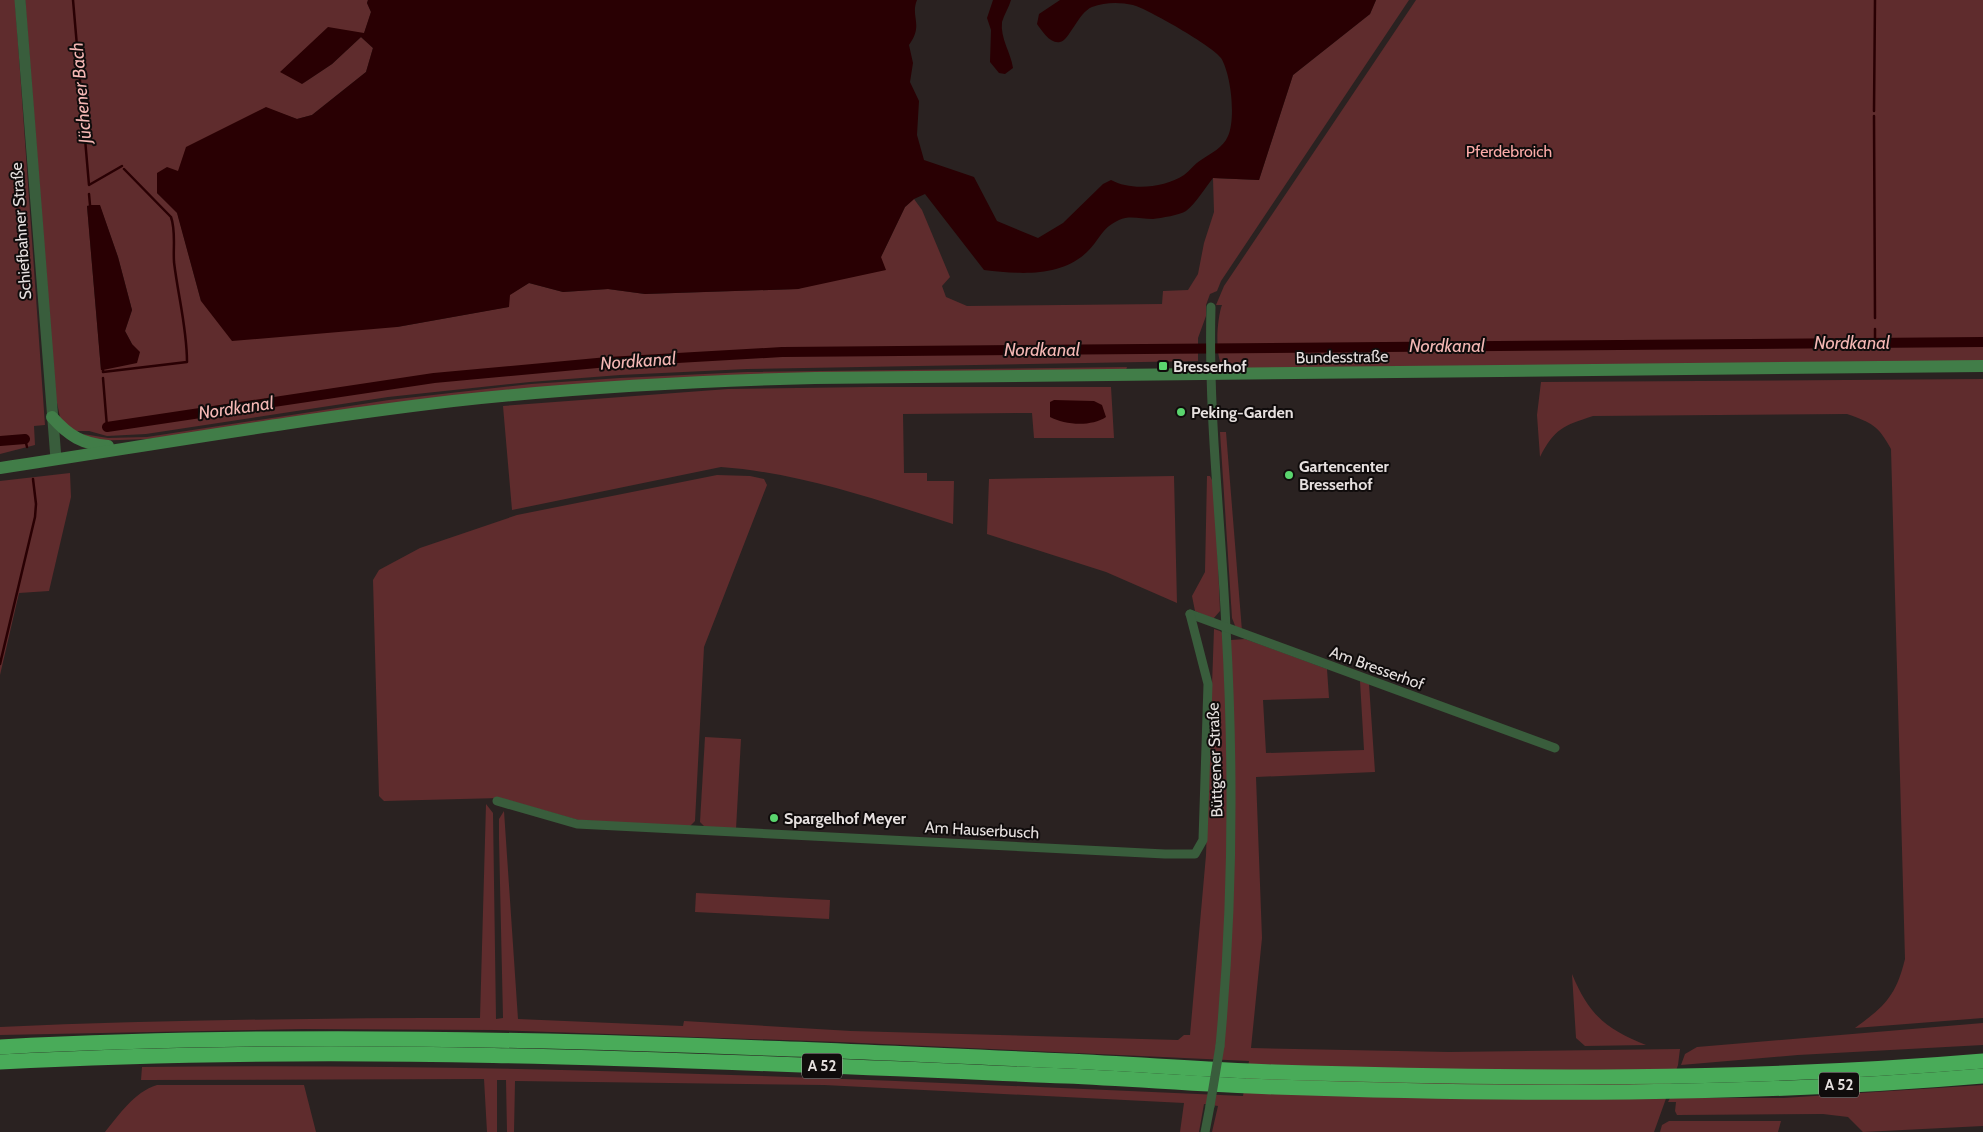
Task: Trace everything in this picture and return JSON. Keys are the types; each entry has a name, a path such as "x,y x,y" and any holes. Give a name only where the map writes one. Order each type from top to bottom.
{"highway":[{"name":"A 52","path":"0,1047 243,1038 438,1038 660,1044 1073,1061 1270,1072 1462,1076 1698,1075 1843,1070 1983,1061"},
{"name":"A 52","path":"0,1062 292,1053 659,1059 1271,1087 1466,1092 1695,1090 1843,1085 1983,1076"}],"main road":[{"name":"Bundesstraße","path":"128,448 399,408 620,386 786,379 1211,380 1533,371 1983,366"},
{"path":"52,417 65,432 80,441 93,445 128,448"},
{"path":"0,468 128,448"}],"street":[{"name":"Schiefbahner Straße","path":"20,0 56,459"},
{"name":"Büttgener Straße","path":"1205,1132 1220,1046 1227,970 1232,852 1226,628 1210,361 1211,307"},
{"name":"Am Bresserhof","path":"1190,614 1555,748"},
{"name":"Am Hauserbusch","path":"497,801 577,824 1195,854 1203,840 1208,684 1190,614"}],"green space":[{"path":"0,0 15,0 45,425 34,426 35,445 0,454"},
{"path":"25,0 368,0 367,3 371,12 364,34 302,84 332,64 361,37 373,48 366,72 312,115 297,119 266,108 178,172 157,193 177,212 201,301 397,327 508,307 509,295 529,283 563,292 608,289 645,294 798,289 881,257 905,207 914,199 922,210 950,277 942,286 946,297 967,306 1162,304 1163,291 1188,290 1198,274 1204,243 1214,212 1213,178 1259,180 1293,75 1370,14 1376,0 1409,0 1221,281 1217,291 1210,294 1206,305 1206,316 1198,338 1198,361 747,369 620,375 530,382 388,397 146,434 107,436 89,431 73,431 61,422 56,398","holes":["87,206 100,206 118,257 132,310 125,331 132,344 101,370"]},
{"name":"Pferdebroich","path":"1416,0 1983,0 1983,362 1224,369 1221,364 1218,347 1218,328 1222,305 1216,305 1224,286"},
{"path":"1127,367 1126,370 746,375 147,439 93,441 83,434 108,438 147,437 389,400 531,384 620,378 747,372"},
{"path":"1983,379 1983,1018 1855,1028 1888,999 1898,982 1905,959 1891,449 1874,426 1847,414 1593,416 1561,429 1550,440 1540,457 1537,415 1541,382"},
{"path":"1111,387 1114,438 1034,438 1032,413 903,414 904,473 927,473 927,481 954,481 953,524 810,481 751,470 721,467 512,510 503,406 728,389"},
{"path":"1220,432 1226,432 1242,631 1236,628 1232,618"},
{"path":"70,473 71,497 49,591 19,593 0,675 0,481"},
{"path":"717,475 750,476 764,479 767,485 704,647 695,821 689,827 578,820 500,798 384,801 379,796 373,580 379,570 420,548 517,515"},
{"path":"1174,476 1177,603 1106,572 987,534 989,479"},
{"path":"1207,476 1210,476 1215,486 1220,611 1213,619 1195,611 1192,596 1205,572"},
{"path":"1214,629 1220,631 1231,640 1245,639 1327,669 1329,698 1263,700 1266,753 1364,750 1360,681 1369,684 1375,772 1256,777 1262,938 1251,1048 1449,1052 1680,1049 1678,1065 1654,1132 1212,1132 1218,1106 1204,1104 1199,1132 1180,1132 1184,1103 824,1085 515,1081 514,1132 507,1132 506,1080 497,1080 497,1132 487,1132 484,1079 141,1080 142,1067 280,1066 555,1070 830,1078 1243,1096 1249,1061 839,1042 494,1030 303,1029 0,1035 0,1027 240,1020 480,1018 486,804 493,813 496,1019 503,1018 499,819 504,811 518,1019 683,1026 684,1021 851,1031 1178,1040 1184,1035 1190,1035 1206,855"},
{"path":"705,737 741,739 736,829 705,827 700,822"},
{"path":"696,893 830,900 829,919 695,912"},
{"path":"1572,974 1585,1000 1600,1019 1620,1033 1646,1045 1585,1046 1576,1038"},
{"path":"1983,1023 1983,1045 1798,1055 1681,1065 1685,1054 1697,1047"},
{"path":"157,1085 304,1085 316,1132 105,1132 134,1098"},
{"path":"1983,1085 1983,1126 1863,1132 1848,1117 1823,1114 1677,1115 1675,1111 1676,1102 1668,1102 1670,1098 1783,1098"},
{"path":"1669,1121 1781,1121 1778,1132 1660,1132 1662,1125"}],"shaded area":[{"path":"368,0 917,0 915,6 916,32 909,45 913,63 910,82 919,101 917,135 924,160 974,177 997,221 1038,238 1063,223 1103,184 1111,180 1128,186 1148,187 1167,183 1184,175 1220,147 1226,140 1232,118 1230,85 1221,58 1194,37 1151,13 1128,4 1112,3 1097,5 1082,15 1067,37 1060,42 1053,41 1037,24 1039,14 1060,0 1376,0 1370,14 1293,75 1259,180 1213,178 1197,200 1186,211 1153,219 1131,217 1119,220 1108,227 1087,252 1076,260 1052,270 1011,273 984,270 925,194 914,199 905,207 881,257 886,270 798,289 645,294 608,289 563,292 529,283 510,295 509,307 397,327 232,341 201,301 177,213 157,193 157,173 167,167 178,171 186,147 266,107 297,119 312,115 366,72 373,48 361,37 332,64 302,84 280,72 328,27 364,33 371,12 367,3"},
{"path":"993,0 1011,0 1002,22 1002,28 1013,68 1005,74 999,73 990,62 991,30 987,18"},
{"path":"100,205 118,257 132,310 125,331 132,344 140,352 137,363 103,370 101,370 87,206"},
{"path":"1054,400 1094,401 1102,405 1106,417 1086,424 1056,420 1050,417 1050,402"}],"waterway":[{"name":"Jüchener Bach","path":"73,0 89,185 122,166"},
{"path":"1874,111 1875,0"},
{"path":"1874,116 1875,318"},
{"path":"103,370 103,372 187,362 184,324 174,262 173,222 171,217 124,169"},
{"name":"Jüchener Bach","path":"89,194 90,205"},
{"path":"1875,329 1875,343"},
{"name":"Nordkanal","path":"107,427 434,378 608,362 782,352 1983,342"},
{"name":"Jüchener Bach","path":"103,378 107,427"},
{"path":"25,439 27,447"},
{"name":"Nordkanal","path":"0,441 25,439"},
{"path":"0,664 35,517 36,504 33,479"}],"place":[{"name":"Bresserhof","path":"1163,366"},
{"name":"Peking-Garden","path":"1181,412"},
{"name":"Gartencenter Bresserhof","path":"1289,475"},
{"name":"Spargelhof Meyer","path":"774,818"}]}
